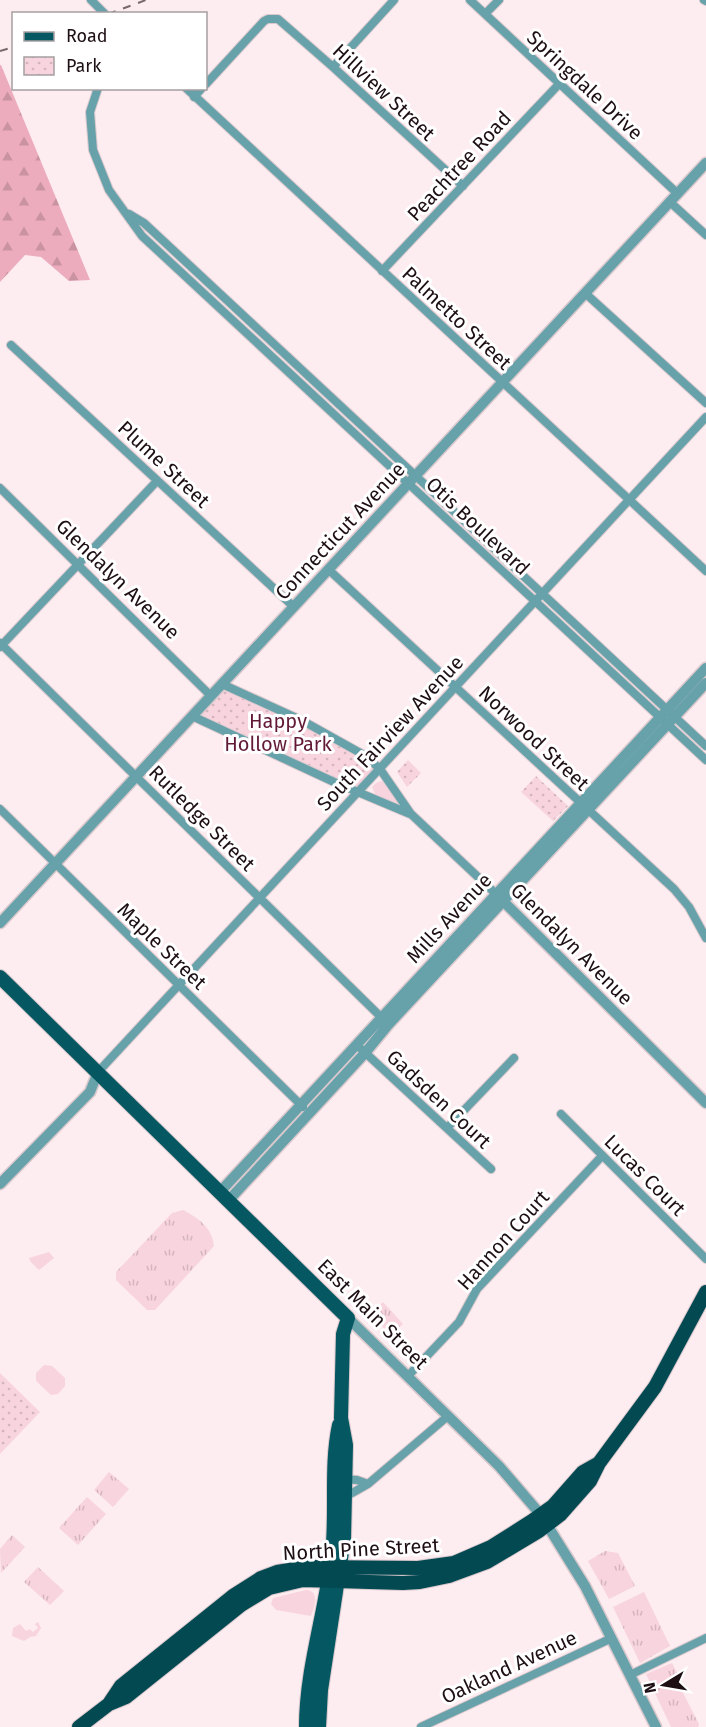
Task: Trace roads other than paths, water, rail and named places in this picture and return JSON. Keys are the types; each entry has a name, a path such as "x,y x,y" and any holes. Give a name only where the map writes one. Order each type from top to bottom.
{"highway":[{"name":"North Pine Street","path":"79,1727 109,1704 121,1686 233,1596 261,1578 292,1568 415,1582 459,1574 507,1551 544,1520 553,1506 583,1472 599,1463 655,1387 706,1292"}],"main road":[{"name":"East Main Street","path":"0,976 348,1318"},
{"path":"306,1727 309,1685 334,1574 344,1546 345,1497 335,1445 341,1418 343,1334 348,1318"},
{"path":"319,1727 334,1574 334,1539 340,1479"}],"street":[{"path":"91,0 103,12"},
{"path":"333,67 394,0"},
{"name":"Springdale Drive","path":"470,0 560,83 674,198 706,235"},
{"path":"485,14 499,0"},
{"name":"Hillview Street","path":"207,83 264,21 273,18 282,22 333,67 462,186"},
{"name":"Peachtree Road","path":"382,271 560,83"},
{"name":"Otis Boulevard","path":"97,90 90,112 93,150 109,190 142,236 412,481 542,594 667,717 706,760"},
{"name":"Palmetto Street","path":"188,90 706,571"},
{"path":"194,97 200,90"},
{"name":"Connecticut Avenue","path":"0,923 706,163"},
{"path":"585,293 706,403"},
{"name":"Plume Street","path":"11,345 294,607"},
{"name":"South Fairview Avenue","path":"98,1072 706,417"},
{"path":"1,645 156,481"},
{"name":"Otis Boulevard","path":"412,481 535,601 667,717 706,746"},
{"name":"Glendalyn Avenue","path":"0,488 211,696"},
{"name":"Norwood Street","path":"329,570 679,895 689,907 706,938"},
{"name":"Rutledge Street","path":"1,645 385,1021"},
{"name":"Mills Avenue","path":"223,1197 667,717 706,668"},
{"name":"Mills Avenue","path":"667,717 706,683"},
{"name":"Glendalyn Avenue","path":"222,684 303,721 350,746 380,769 411,814 500,897 706,1103"},
{"name":"Glendalyn Avenue","path":"192,716 411,814"},
{"name":"Maple Street","path":"0,809 305,1108"},
{"name":"Gadsden Court","path":"361,1049 491,1169"},
{"path":"447,1128 514,1058"},
{"path":"0,1184 90,1092 98,1072"},
{"name":"Lucas Court","path":"561,1114 706,1259"},
{"name":"Hannon Court","path":"408,1376 459,1322 477,1289 602,1156"},
{"name":"East Main Street","path":"348,1318 499,1466 544,1520 585,1586 656,1727"},
{"path":"345,1497 368,1484 448,1416"},
{"path":"340,1479 357,1480 368,1484"},
{"name":"Oakland Avenue","path":"421,1727 612,1638"},
{"path":"630,1676 706,1638"}],"railway":[{"path":"113,12 146,0"},
{"path":"0,51 12,48"}],"park label":[{"name":"Happy Hollow Park","path":"278,732"}]}
